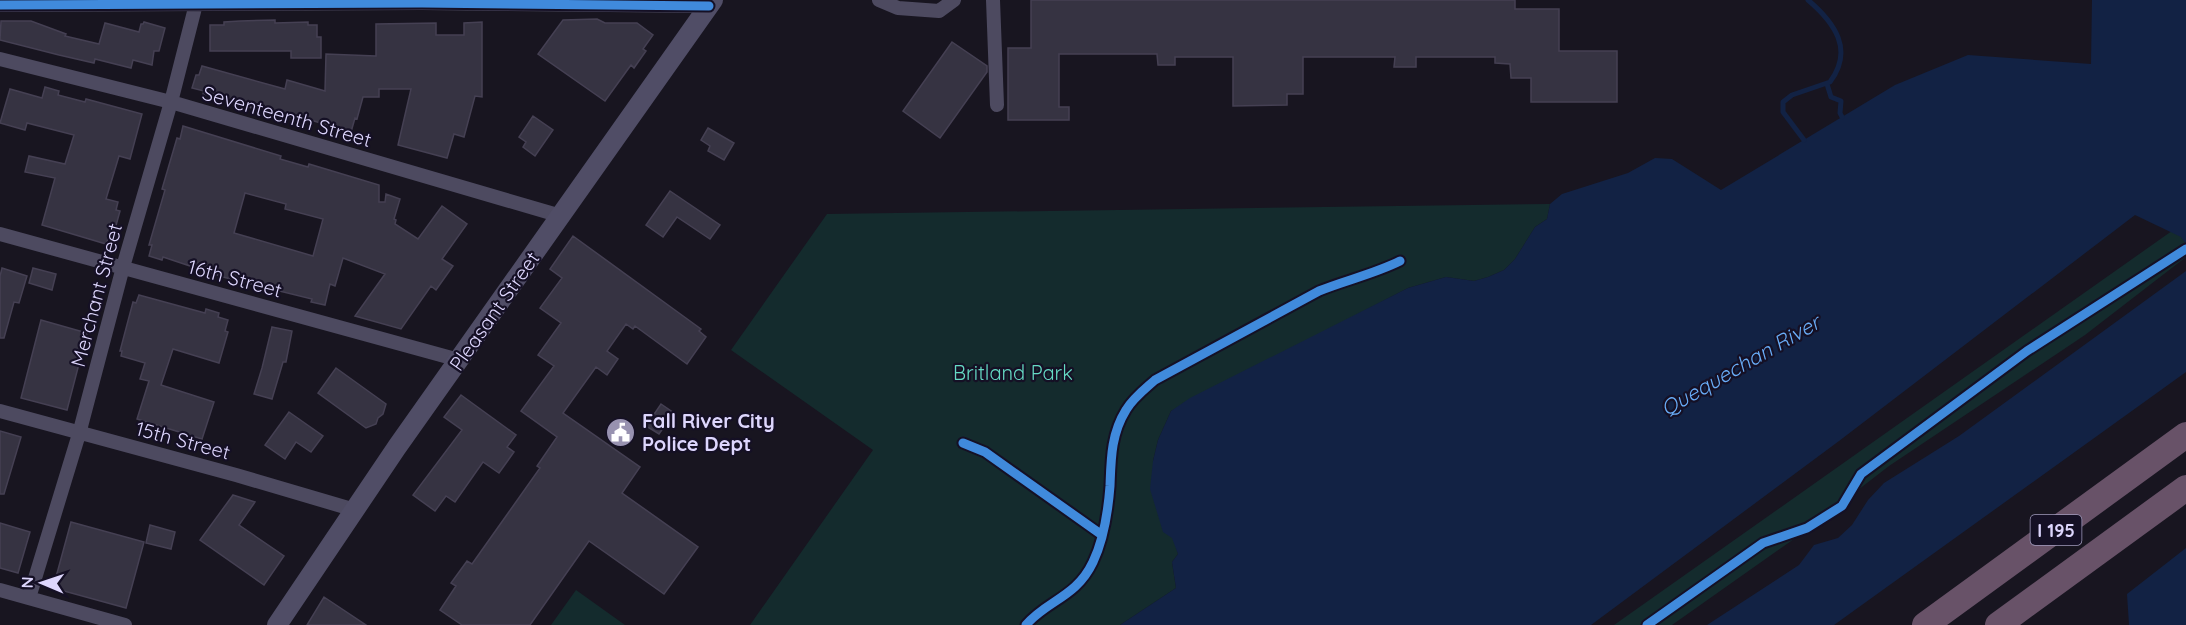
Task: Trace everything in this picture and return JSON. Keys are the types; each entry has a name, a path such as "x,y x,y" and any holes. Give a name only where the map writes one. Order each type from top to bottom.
{"highway":[{"name":"I 195","path":"1925,625 2186,435"},
{"name":"I 195","path":"1998,625 2186,488"}],"main road":[{"name":"Pleasant Street","path":"277,625 459,360 711,3"}],"street":[{"path":"879,0 898,8 939,11 954,0"},
{"path":"993,0 997,105"},
{"path":"0,5 197,1 711,3"},
{"name":"Merchant Street","path":"29,598 79,434 197,1"},
{"name":"Seventeenth Street","path":"0,58 171,102 561,216"},
{"name":"16th Street","path":"0,234 459,360"},
{"name":"15th Street","path":"0,411 355,510"},
{"path":"0,590 125,625"}],"green space":[{"name":"Britland Park","path":"1550,204 1547,219 1535,227 1515,259 1504,270 1474,281 1446,277 1408,288 1171,411 1158,440 1153,461 1178,554 1172,562 1176,588 1120,625 750,625 873,450 731,350 827,214"},
{"path":"2186,221 2186,257 2085,335 1889,466 1801,534 1672,625 1614,625"},
{"path":"576,590 625,625 551,625"}],"water":[{"name":"Quequechan River","path":"2092,0 2186,0 2186,244 2181,237 2135,215 1839,441 1591,625 1120,625 1176,588 1172,562 1178,554 1172,538 1163,532 1150,489 1158,440 1171,411 1190,398 1408,288 1446,277 1474,281 1504,270 1515,259 1535,227 1547,219 1550,204 1562,194 1628,173 1655,158 1672,159 1721,190 1895,85 1968,55 2091,64"},
{"path":"2186,271 2186,372 1834,625 1707,625 1799,565 1814,545 1838,538 1852,525 1868,500 1884,483 1959,436"},
{"path":"2186,548 2186,625 2129,625 2127,594"}],"building":[{"path":"1031,0 1515,0 1515,9 1559,9 1559,51 1617,51 1617,102 1531,102 1531,78 1511,78 1510,64 1495,63 1495,57 1416,57 1416,67 1394,67 1395,57 1303,57 1303,94 1287,94 1287,105 1233,106 1233,57 1175,57 1175,65 1158,65 1157,54 1059,54 1059,107 1069,107 1069,120 1008,120 1008,48 1031,48"},
{"path":"597,19 605,23 637,23 653,35 643,49 646,51 634,68 631,65 605,101 538,54 563,20"},
{"path":"275,20 275,23 308,22 308,25 317,25 317,37 321,37 321,58 291,58 291,51 210,51 210,25 224,25 224,22"},
{"path":"1,21 31,21 66,34 65,36 99,44 105,23 139,32 144,22 165,28 159,51 154,51 152,65 133,60 131,68 95,59 94,63 0,40"},
{"path":"482,22 482,97 475,96 464,137 454,134 447,158 398,145 411,89 379,89 379,97 363,97 351,132 297,116 297,119 253,105 252,108 203,94 204,91 192,88 202,66 285,89 287,80 325,91 326,54 376,56 376,24 436,23 436,35 464,35 464,23"},
{"path":"952,42 987,66 987,72 940,138 903,111"},
{"path":"45,87 59,91 58,95 85,102 86,99 142,114 130,159 119,156 106,199 118,202 116,210 120,211 112,240 108,239 106,244 42,225 55,178 25,172 29,156 65,164 74,135 27,123 25,130 0,123 10,89 42,98"},
{"path":"533,116 553,130 535,156 523,147 526,142 519,137"},
{"path":"183,126 281,156 280,159 308,167 309,164 379,185 379,202 385,202 386,194 400,199 394,219 395,224 418,239 442,206 467,224 442,259 453,266 436,290 431,286 401,329 355,316 385,274 343,258 335,286 330,284 325,305 311,302 312,299 223,277 163,257 162,260 149,256 152,245 149,245 165,190 162,189 177,138 180,139","holes":["245,193 286,204 285,209 323,219 313,256 234,233"]},
{"path":"708,128 734,143 724,160 708,151 710,146 701,140"},
{"path":"670,191 720,225 710,239 677,217 663,237 646,225"},
{"path":"573,236 701,329 699,331 706,337 687,364 635,326 633,329 626,324 607,351 618,359 607,375 596,367 563,413 640,467 622,493 698,547 664,594 589,541 530,625 462,625 440,610 456,586 451,583 467,561 472,564 540,468 537,466 557,437 521,411 554,366 538,355 561,323 540,308 562,278 550,269"},
{"path":"2,268 27,276 19,303 14,302 4,338 0,338 0,276"},
{"path":"33,268 56,274 52,290 29,283"},
{"path":"139,295 205,313 206,309 219,313 218,317 228,320 225,331 228,332 219,363 173,349 161,385 214,402 202,439 137,419 149,381 140,379 145,363 121,356 122,351 120,351 133,302 136,303"},
{"path":"41,320 87,333 67,410 21,398"},
{"path":"272,327 292,331 286,362 283,362 272,399 254,394"},
{"path":"336,368 386,404 376,424 366,428 318,393"},
{"path":"461,395 516,435 507,447 514,452 499,473 483,462 455,502 446,496 435,511 413,495 462,430 444,417"},
{"path":"661,404 674,413 659,434 646,426"},
{"path":"289,412 323,436 311,452 296,442 285,459 265,445"},
{"path":"0,431 21,437 4,494 0,494"},
{"path":"233,495 255,502 239,525 284,556 264,585 200,540"},
{"path":"71,522 144,542 126,608 53,588"},
{"path":"0,523 30,532 18,573 0,568"},
{"path":"150,525 175,532 171,549 146,543"},
{"path":"324,597 366,625 307,625"}],"waterway":[{"path":"1804,140 1783,112 1783,102 1792,95 1830,82 1837,70 1841,48 1833,28 1808,0"},
{"path":"1827,84 1831,97 1841,101 1842,117"}],"cycle path":[{"path":"0,5 422,3 709,6"},
{"path":"1647,625 1763,543 1807,528 1842,506 1861,474 2027,351 2186,249"},
{"path":"1026,625 1078,584 1093,562 1103,535 1107,515 1117,428 1126,410 1139,394 1155,380 1319,291 1400,261"},
{"path":"963,443 985,452 1102,535"}],"place":[{"name":"Fall River City Police Dept","path":"621,432"}]}
